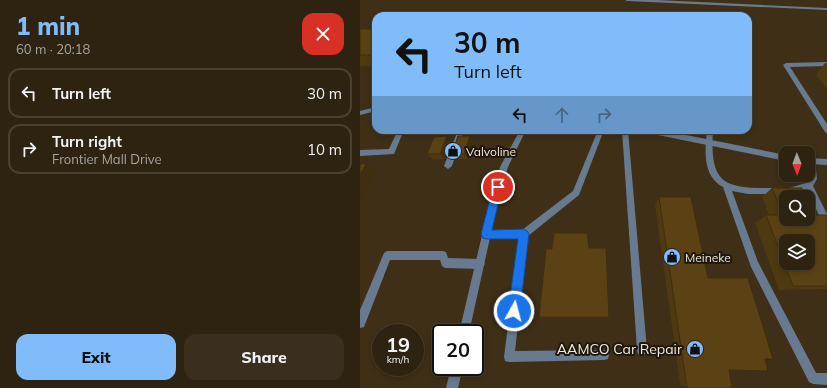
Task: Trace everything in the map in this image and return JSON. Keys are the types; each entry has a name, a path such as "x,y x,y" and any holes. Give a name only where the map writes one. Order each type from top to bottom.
{"street":[{"path":"627,0 827,9"},
{"path":"827,64 786,65 827,130"},
{"path":"360,113 372,110"},
{"path":"360,153 391,152 399,134"},
{"path":"448,166 460,134"},
{"path":"466,324 495,198 504,167 521,134"},
{"path":"486,234 524,234 576,193 598,134"},
{"path":"625,134 642,350"},
{"path":"668,134 779,157"},
{"path":"710,134 710,166 716,178 726,185 745,191 792,190 809,186 811,182"},
{"path":"815,161 827,162"},
{"path":"726,185 754,264 813,378 827,379"},
{"path":"809,186 827,223"},
{"path":"524,234 509,358 604,355"},
{"path":"360,323 387,256 443,255 445,263 480,264"},
{"path":"452,388 454,376"}],"building":[{"path":"360,29 372,29 372,55 360,55"},
{"path":"447,136 440,154 427,154 434,137"},
{"path":"458,136 470,136 464,154 452,154"},
{"path":"360,164 366,164 360,175"},
{"path":"772,188 802,188 803,190 779,190 779,204"},
{"path":"659,197 691,197 708,278 748,278 773,359 765,359 768,371 729,370 732,388 687,388"},
{"path":"766,215 779,215 779,226 815,226 815,215 827,215 827,286 793,286 787,270 815,270 815,234 779,234 779,249"},
{"path":"554,233 587,233 589,248 606,248 609,317 539,317 546,249 552,249"}],"place":[{"name":"Valvoline","path":"453,151"},
{"name":"Meineke","path":"672,257"},
{"name":"AAMCO Car Repair","path":"695,349"}],"route":[{"path":"498,187 486,234 524,234 514,311"}]}
